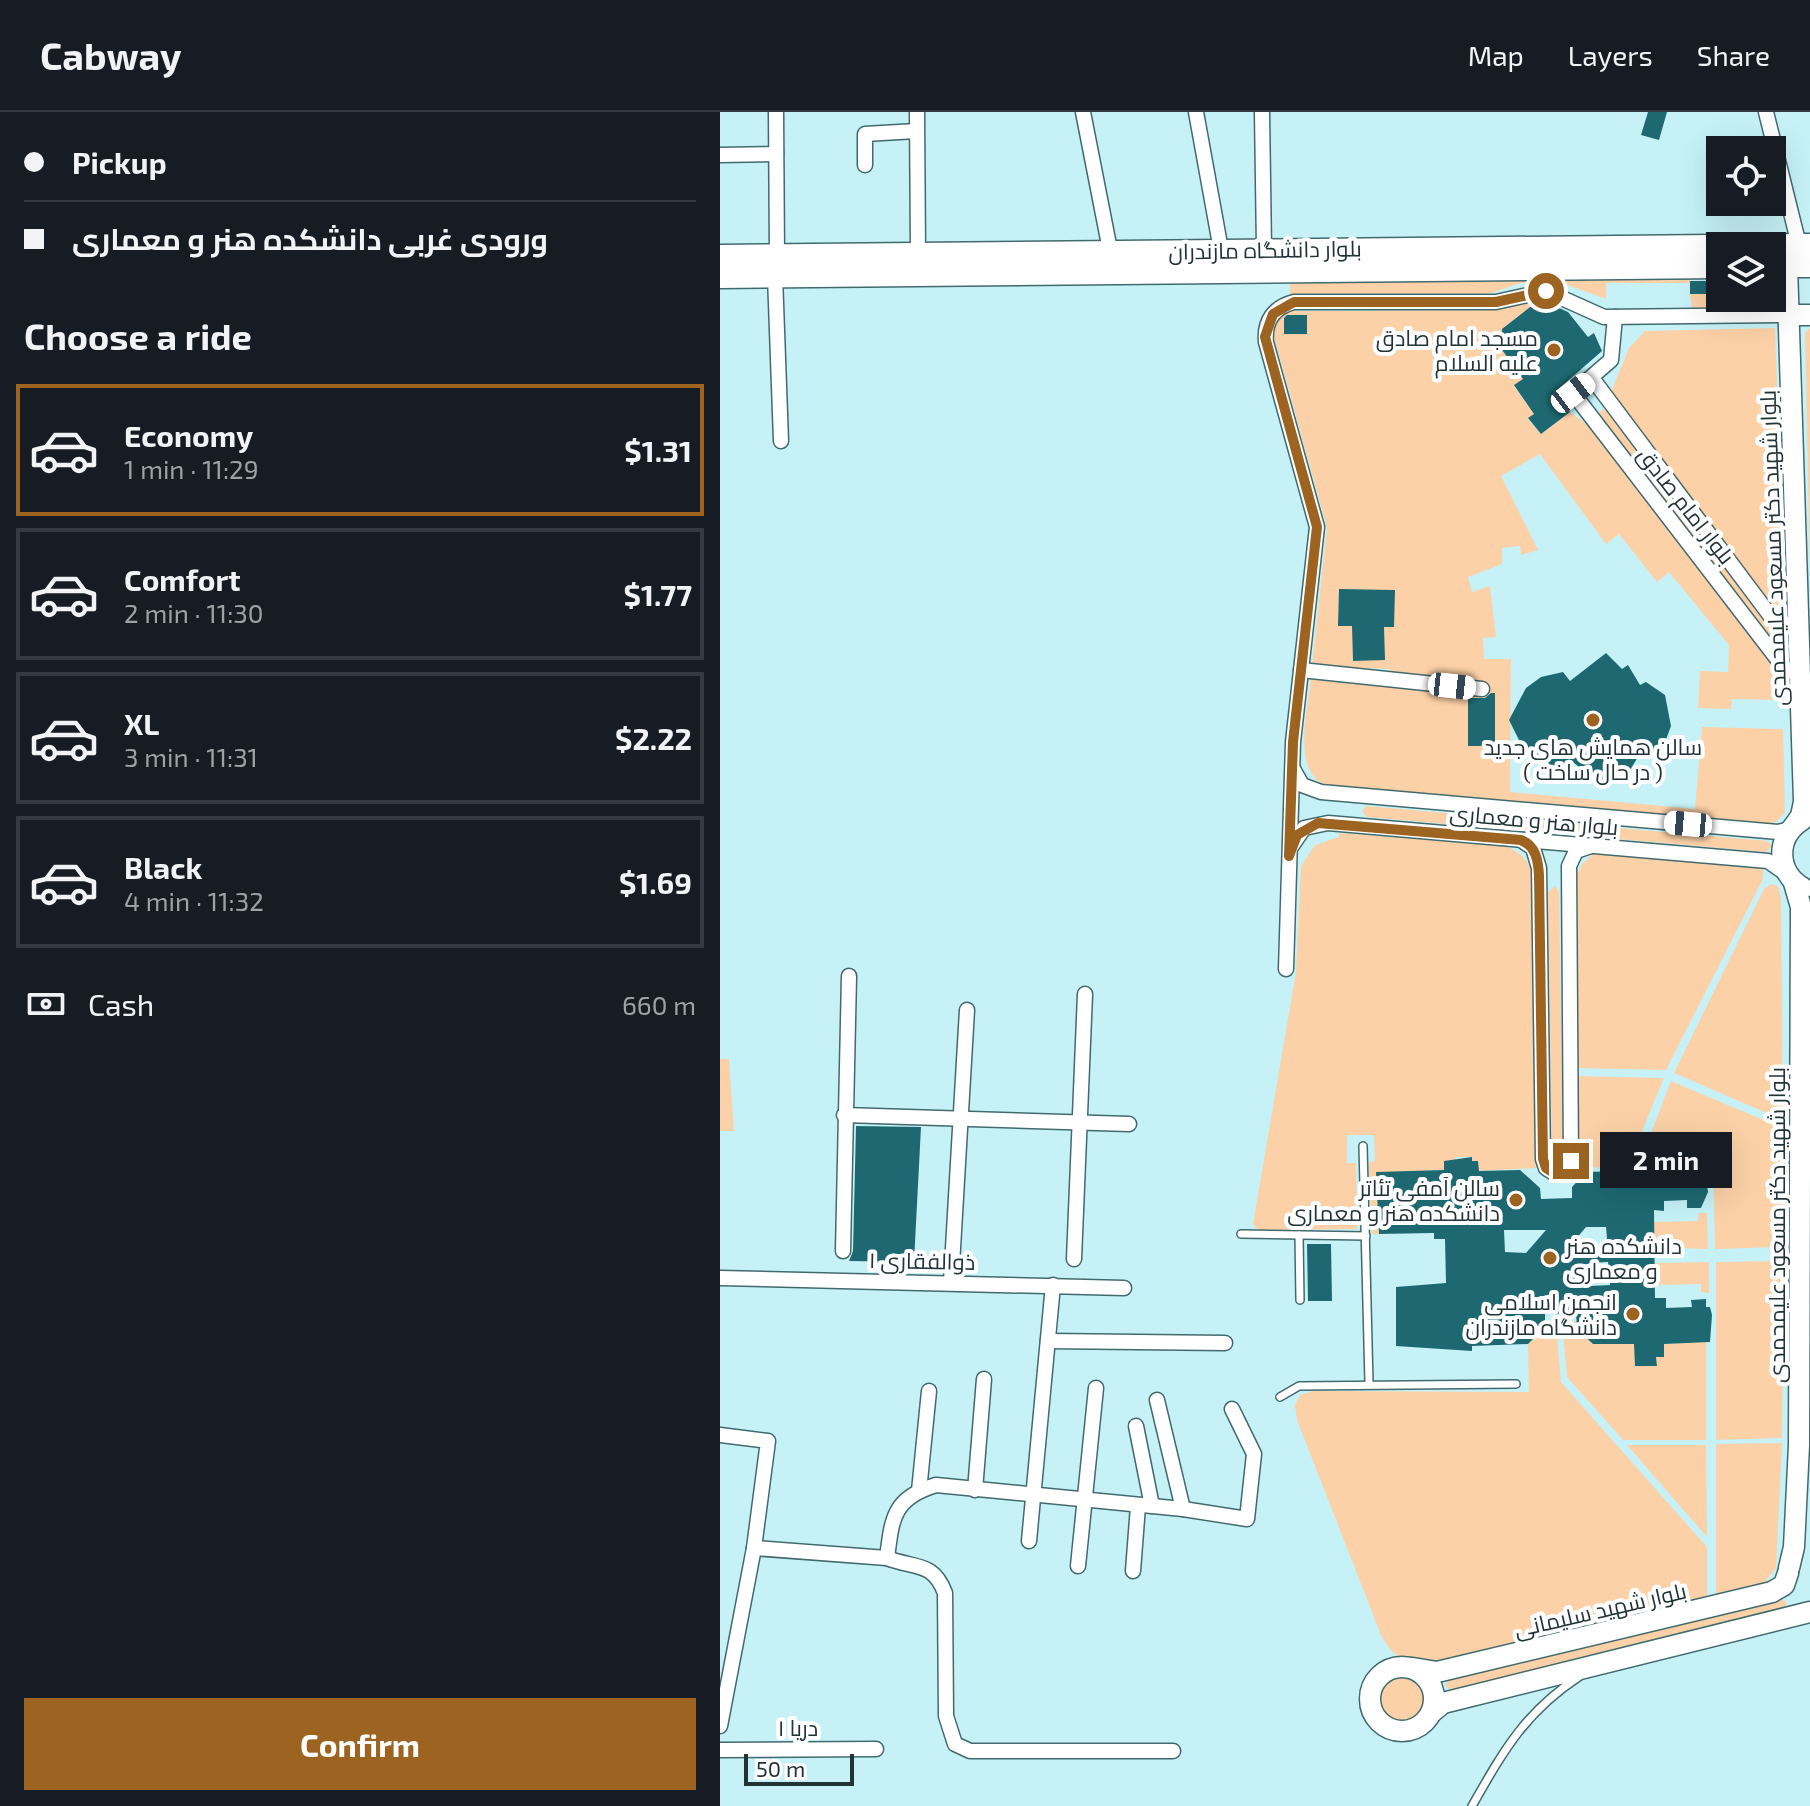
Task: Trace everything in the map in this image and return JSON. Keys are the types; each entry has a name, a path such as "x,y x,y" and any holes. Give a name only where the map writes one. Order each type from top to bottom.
{"main road":[{"name":"بلوار دانشگاه مازندران","path":"720,277 776,267 918,253 1804,245"},
{"path":"1250,272 1258,248"},
{"name":"بلوار دانشگاه مازندران","path":"720,256 776,267 1250,272 1706,267"},
{"path":"1786,266 1810,266"},
{"name":"بلوار شهید دکتر مسعود علیمحمدی","path":"1786,299 1805,673 1804,802 1798,824 1781,852 1798,883 1801,907 1799,1429 1794,1547 1789,1571"},
{"path":"1789,315 1810,315"},
{"name":"بلوار شهید سلیمانی","path":"1413,1668 1437,1672 1772,1592 1784,1585 1796,1555 1810,1545"},
{"path":"1789,1571 1793,1592 1810,1609"},
{"path":"1431,1713 1433,1689 1426,1676 1413,1668 1394,1668 1378,1678 1370,1696 1372,1711 1385,1726 1403,1731 1418,1727 1441,1704 1810,1609"}],"street":[{"path":"776,112 781,441"},
{"path":"917,112 918,253"},
{"path":"1083,112 1110,250"},
{"path":"1196,112 1221,250"},
{"path":"1258,248 1262,112"},
{"path":"1766,112 1804,245"},
{"path":"865,165 865,134 916,131"},
{"path":"720,155 776,154"},
{"path":"1286,969 1292,763 1317,527 1266,342 1266,327 1273,314 1294,302 1496,302 1546,291 1598,315 1615,317 1789,315"},
{"path":"1592,378 1611,360 1615,317"},
{"name":"بلوار امام صادق","path":"1804,624 1783,624 1772,618 1592,378 1573,393 1785,669 1805,673"},
{"path":"1301,670 1482,689"},
{"name":"بلوار هنر و معماری","path":"1292,763 1295,776 1302,785 1321,792 1778,832 1798,824"},
{"name":"بلوار هنر و معماری","path":"1289,856 1297,835 1318,823 1768,861 1798,883"},
{"path":"1521,840 1533,848 1539,868 1543,1159 1546,1168 1554,1173 1567,1169 1571,1161 1569,866 1576,851 1591,846"},
{"path":"843,1251 849,976"},
{"path":"1074,1259 1085,994"},
{"path":"951,1282 967,1010"},
{"path":"844,1115 1129,1124"},
{"name":"ذوالفقاری ۱","path":"720,1278 1124,1288"},
{"path":"1029,1541 1053,1285"},
{"path":"1048,1341 1225,1343"},
{"path":"975,1490 984,1379"},
{"path":"1078,1566 1096,1388"},
{"path":"919,1491 929,1391"},
{"path":"1157,1400 1183,1509"},
{"path":"887,1558 895,1512 919,1491 936,1485 1084,1502 1183,1509 1247,1519 1254,1454 1232,1409"},
{"path":"1133,1571 1145,1506 1136,1426"},
{"path":"720,1435 768,1441 754,1548 720,1726"},
{"path":"754,1548 887,1558 936,1573 945,1593 946,1716 955,1744 970,1751 1173,1751"},
{"name":"دریا ۱","path":"720,1750 876,1749"}],"lane":[{"path":"1363,1146 1369,1383"},
{"path":"1241,1234 1366,1236"},
{"path":"1299,1235 1300,1300"},
{"path":"1280,1397 1299,1386 1516,1384"},
{"path":"1472,1806 1520,1727 1547,1698 1599,1664"}],"shaded area":[{"path":"1690,276 1690,283 1606,283 1606,299 1559,282 1521,283 1488,294 1290,295 1290,282"},
{"path":"1690,294 1706,294 1706,308 1692,308"},
{"path":"1545,296 1502,329 1500,347 1523,379 1514,386 1528,405 1538,398 1544,406 1528,419 1541,434 1570,412 1592,428 1781,674 1782,700 1732,699 1731,709 1698,708 1700,671 1728,672 1729,645 1669,572 1657,582 1619,534 1606,544 1540,454 1501,476 1538,550 1521,555 1520,546 1502,548 1502,564 1468,577 1472,592 1490,586 1496,637 1483,638 1484,659 1511,659 1510,792 1695,809 1702,727 1783,729 1785,813 1776,822 1757,826 1344,789 1319,782 1309,769 1304,744 1311,677 1390,675 1390,669 1312,666 1327,528 1272,330 1280,315 1293,311 1493,310"},
{"path":"1775,328 1785,612 1770,605 1613,399 1611,392 1629,348 1645,331"},
{"path":"1810,328 1810,568 1805,333"},
{"path":"1602,409 1608,411 1773,626 1772,634 1767,634 1599,415"},
{"path":"1366,806 1767,841 1772,846 1766,852 1367,817 1362,811"},
{"path":"1339,833 1501,845 1520,854 1531,869 1534,883 1537,1168 1479,1171 1478,1162 1472,1161 1471,1157 1456,1157 1456,1161 1444,1162 1444,1170 1429,1170 1429,1183 1376,1173 1379,1234 1372,1234 1369,1162 1375,1161 1374,1135 1347,1135 1347,1163 1356,1163 1357,1229 1258,1230 1253,1224 1296,972 1301,866 1315,845 1339,837"},
{"path":"1594,853 1764,865 1763,879 1666,1070 1575,1068 1574,880 1582,864"},
{"path":"1771,884 1778,886 1781,898 1783,1120 1674,1073 1764,889"},
{"path":"1555,886 1559,892 1563,1156 1557,1161 1552,1156 1548,892"},
{"path":"720,1059 729,1059 734,1131 720,1131"},
{"path":"1575,1076 1664,1078 1635,1148 1624,1149 1624,1156 1617,1157 1617,1167 1576,1168"},
{"path":"1671,1081 1785,1129 1784,1247 1715,1249 1713,1153 1659,1154 1659,1141 1648,1141"},
{"path":"1699,1213 1707,1213 1708,1249 1654,1247 1654,1222 1698,1221"},
{"path":"1784,1261 1782,1438 1716,1440 1716,1262"},
{"path":"1709,1262 1709,1293 1701,1292 1701,1284 1655,1285 1655,1263"},
{"path":"1576,1321 1577,1330 1593,1344 1634,1344 1636,1366 1657,1366 1656,1357 1664,1356 1664,1344 1676,1344 1676,1335 1706,1342 1706,1440 1623,1440 1567,1377 1562,1322"},
{"path":"1545,1322 1556,1322 1561,1382 1707,1547 1707,1601 1442,1663 1423,1664 1406,1660 1392,1651 1381,1635 1297,1420 1295,1405 1300,1395 1313,1391 1529,1392 1528,1344 1545,1327"},
{"path":"1782,1443 1776,1568 1758,1591 1716,1599 1716,1444"},
{"path":"1627,1445 1706,1445 1707,1537"},
{"path":"1780,1599 1787,1602 1784,1610 1452,1690 1445,1686 1449,1680"},
{"path":"1402,1677 1418,1683 1424,1699 1418,1715 1402,1721 1386,1715 1380,1699 1386,1683"}],"building":[{"path":"1648,112 1667,112 1659,140 1641,135"},
{"path":"1690,281 1706,281 1706,294 1690,294"},
{"path":"1545,301 1546,307 1550,304 1568,312 1588,337 1594,333 1602,351 1555,392 1570,412 1541,434 1528,418 1534,414 1514,385 1523,379 1500,347 1502,329 1534,304"},
{"path":"1287,315 1307,315 1307,334 1284,334 1284,318"},
{"path":"1339,589 1395,590 1394,627 1384,627 1385,660 1353,661 1352,626 1338,626"},
{"name":"سالن همایش های جدید ( در حال ساخت )","path":"1606,653 1622,669 1628,665 1640,685 1646,682 1665,695 1671,726 1664,745 1648,756 1641,752 1627,775 1622,772 1606,788 1569,759 1562,770 1540,764 1526,754 1509,720 1526,688 1541,677 1563,672 1570,681"},
{"path":"1495,693 1495,746 1468,746 1468,698 1485,698"},
{"path":"856,1126 921,1127 914,1262 849,1261 853,1251"},
{"path":"1630,1155 1654,1155 1654,1166 1705,1168 1708,1192 1701,1208 1687,1208 1687,1200 1664,1201 1664,1211 1654,1210 1655,1298 1666,1298 1666,1308 1692,1307 1691,1300 1706,1299 1706,1307 1710,1307 1712,1315 1710,1342 1664,1344 1664,1357 1656,1357 1657,1366 1635,1366 1634,1344 1593,1344 1577,1329 1576,1313 1545,1314 1545,1327 1528,1344 1472,1346 1472,1351 1396,1346 1396,1287 1446,1283 1445,1239 1434,1239 1434,1233 1379,1234 1376,1172 1444,1170 1444,1161 1472,1157 1472,1161 1478,1161 1479,1171 1520,1170 1540,1188 1541,1199 1572,1198 1572,1187 1586,1172 1620,1171","holes":["1586,1227 1606,1227 1608,1250 1587,1250 1576,1239","1504,1230 1546,1230 1526,1253 1505,1252","1608,1262 1610,1285 1589,1286 1578,1275 1589,1263"]},
{"path":"1307,1244 1331,1244 1332,1301 1308,1301"}],"place":[{"name":"مسجد امام صادق علیه السلام","path":"1554,350"},
{"name":"سالن همایش های جدید ( در حال ساخت )","path":"1593,720"},
{"name":"سالن آمفی تئاتر دانشکده هنر و معماری","path":"1516,1200"},
{"name":"دانشکده هنر و معماری","path":"1550,1258"},
{"name":"انجمن اسلامی دانشگاه مازندران","path":"1633,1314"}],"route":[{"path":"1546,291 1529,292 1496,302 1294,302 1280,307 1273,314 1267,322 1265,337 1317,527 1293,742 1289,856 1297,835 1304,828 1318,823 1521,840 1530,844 1537,857 1539,875 1543,1159 1546,1168 1554,1173 1563,1172 1571,1161"}]}
